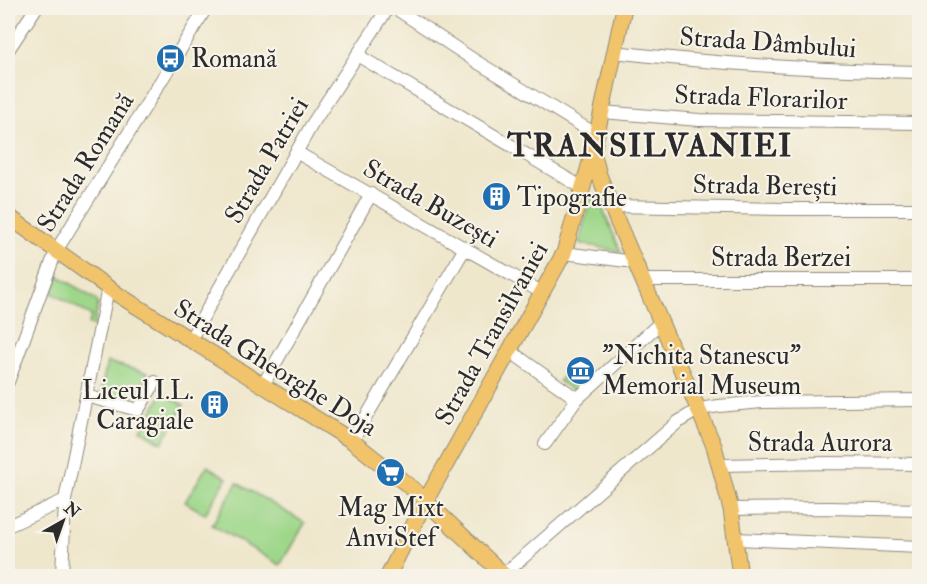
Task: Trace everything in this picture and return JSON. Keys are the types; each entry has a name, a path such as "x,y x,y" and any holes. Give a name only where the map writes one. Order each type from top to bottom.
{"main road":[{"name":"Strada Transilvaniei","path":"388,576 426,500 564,253 597,135 620,10"},
{"path":"593,152 611,206 721,465 731,509 740,576"},
{"name":"Strada Gheorghe Doja","path":"8,216 108,288 352,441 389,468 426,500 504,576"}],"street":[{"path":"8,50 36,8"},
{"name":"Strada Romană","path":"8,382 10,367 56,251 206,8"},
{"name":"Strada Patriei","path":"190,340 296,152 388,8"},
{"path":"395,8 477,62 597,135"},
{"name":"Strada Dâmbului","path":"614,52 814,70 920,72"},
{"path":"357,55 583,188"},
{"name":"Strada Florarilor","path":"602,112 699,120 920,123"},
{"name":"Strada Buzești","path":"296,152 543,293"},
{"path":"263,385 371,194"},
{"name":"Strada Berești","path":"611,206 920,209"},
{"path":"352,441 465,248"},
{"path":"564,253 634,262"},
{"name":"Strada Berzei","path":"642,280 920,280"},
{"path":"62,576 65,500 108,288"},
{"path":"545,444 577,399 661,322"},
{"path":"510,351 577,399"},
{"path":"86,396 138,410 155,382"},
{"path":"504,576 678,422 699,409 762,402 920,400"},
{"name":"Strada Aurora","path":"721,465 920,464"},
{"path":"8,526 65,500"},
{"path":"731,509 920,510"},
{"path":"736,539 920,547"}],"green space":[{"path":"591,195 597,196 621,252 579,243"},
{"path":"59,276 96,300 98,304 94,327 88,324 92,316 52,293"},
{"path":"107,362 148,373 132,403 100,395"},
{"path":"567,371 587,384 577,393 559,381"},
{"path":"163,393 184,405 162,443 141,430"},
{"path":"207,466 227,478 205,514 185,502"},
{"path":"237,483 305,523 280,565 212,525"}],"place":[{"name":"Romană","path":"170,58"},
{"name":"Tipografie","path":"496,197"},
{"name":"\"Nichita Stanescu\" Memorial Museum","path":"581,370"},
{"name":"Liceul I.L. Caragiale","path":"215,405"},
{"name":"Mag Mixt AnviStef","path":"391,473"}],"district":[{"name":"TRANSILVANIEI","path":"650,145"}]}
